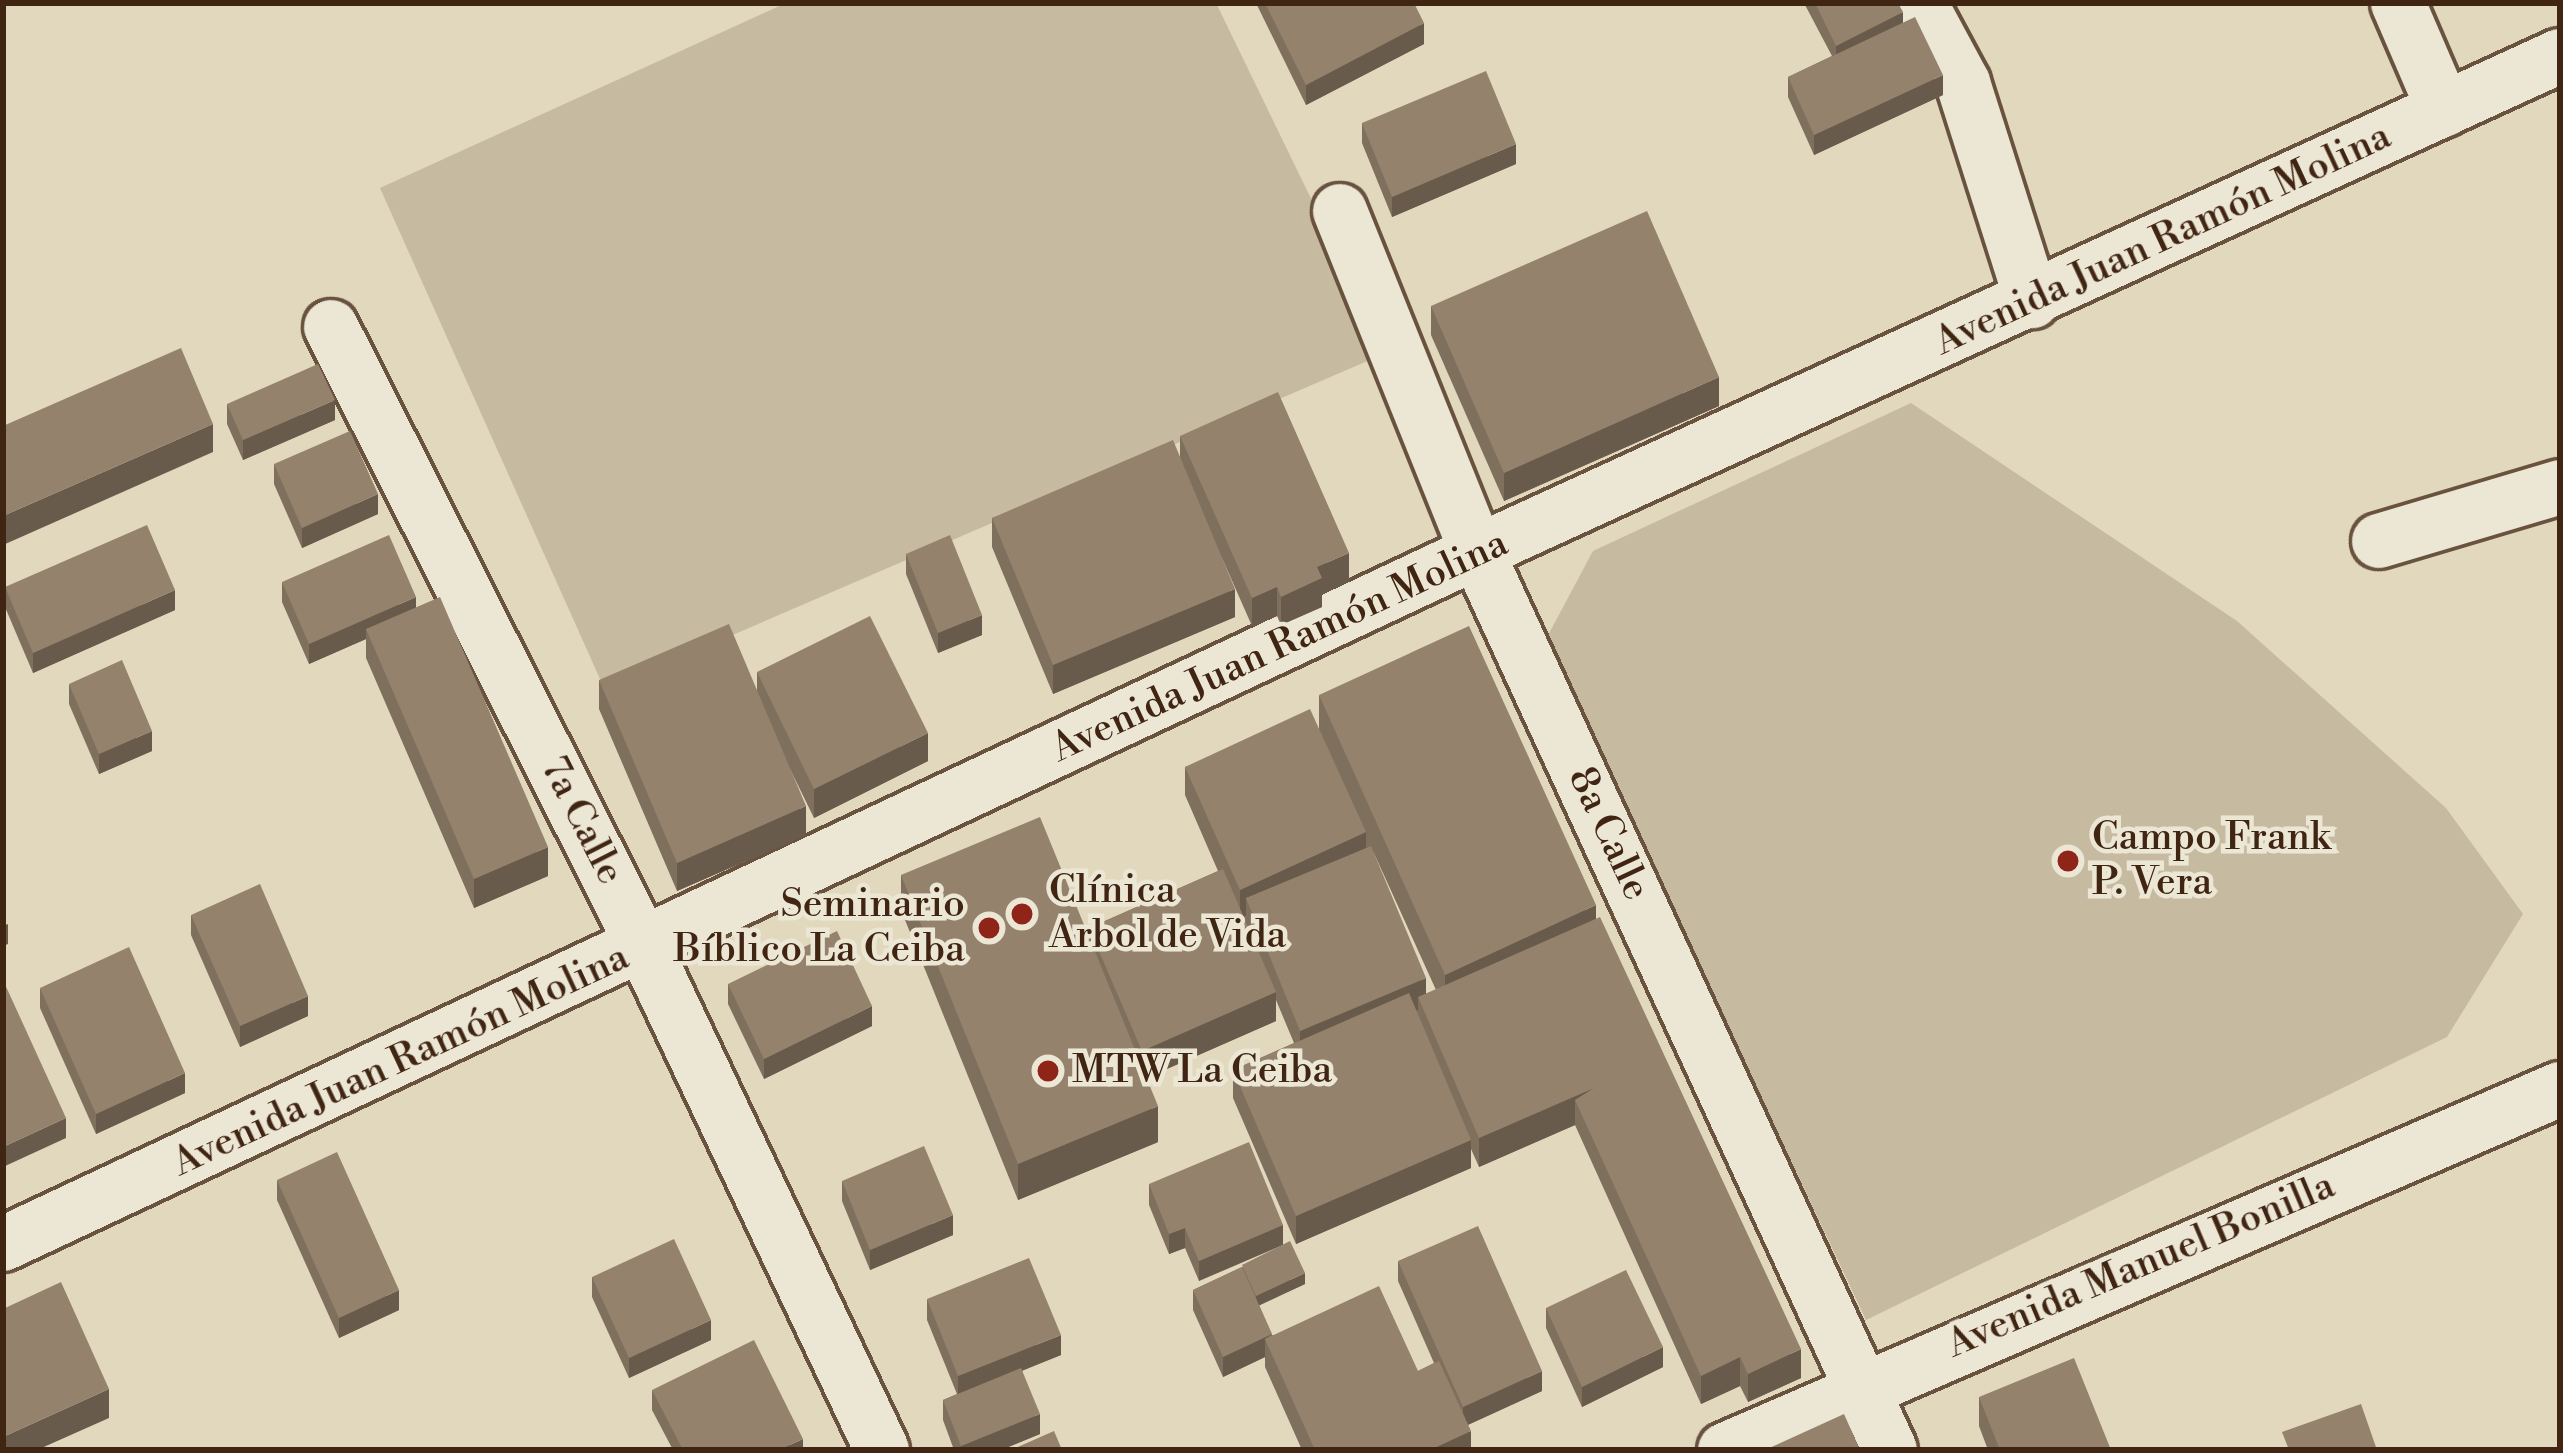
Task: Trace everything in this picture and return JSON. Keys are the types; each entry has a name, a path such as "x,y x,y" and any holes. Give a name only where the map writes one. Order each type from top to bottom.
{"street":[{"path":"1920,3 1963,83 2032,301"},
{"path":"2398,3 2444,110"},
{"name":"Avenida Juan Ramón Molina","path":"3,1244 645,949 1477,552 2560,56"},
{"name":"8a Calle","path":"1340,211 1477,552 1891,1450"},
{"name":"7a Calle","path":"332,327 645,949 881,1450"},
{"path":"2379,542 2560,487"},
{"name":"Avenida Manuel Bonilla","path":"1725,1450 1862,1386 2560,1089"}],"shaded area":[{"path":"786,3 1216,3 1386,353 605,690 380,188"},
{"name":"Campo Frank P. Vera","path":"1911,403 2237,621 2446,808 2523,914 2447,1037 1866,1320 1546,639 1593,551"}],"building":[{"path":"1265,3 1414,3 1424,23 1306,85"},
{"path":"1815,3 1898,3 1903,12 1836,46"},
{"path":"1915,17 1943,75 1814,135 1788,77"},
{"path":"1486,71 1516,144 1392,197 1362,123"},
{"path":"1647,211 1719,377 1504,473 1431,306"},
{"path":"181,348 213,424 3,516 3,426"},
{"path":"318,364 335,400 243,440 227,404"},
{"path":"1278,392 1349,553 1317,567 1322,578 1281,597 1277,587 1252,598 1180,436"},
{"path":"350,431 378,494 302,528 274,464"},
{"path":"1173,440 1235,589 1053,665 992,518"},
{"path":"147,525 175,590 33,653 5,587"},
{"path":"389,535 416,597 309,644 282,582"},
{"path":"950,535 982,615 938,633 906,554"},
{"path":"440,597 548,847 474,879 366,629"},
{"path":"870,616 928,733 814,789 757,672"},
{"path":"729,624 806,806 677,863 599,680"},
{"path":"1469,626 1596,905 1445,975 1319,695"},
{"path":"122,660 152,731 99,754 69,684"},
{"path":"1310,709 1366,832 1240,890 1185,767"},
{"name":"MTW La Ceiba","path":"1040,817 1158,1106 1018,1164 901,875"},
{"path":"1371,846 1426,978 1300,1031 1246,898"},
{"path":"1223,869 1276,992 1142,1051 1089,928"},
{"path":"260,884 308,996 240,1026 191,915"},
{"path":"1600,917 1801,1349 1748,1374 1740,1357 1701,1376 1575,1100 1594,1088 1479,1138 1418,997"},
{"path":"837,931 872,1006 764,1059 728,984"},
{"path":"129,947 185,1073 96,1114 40,988"},
{"path":"3,980 66,1118 3,1147"},
{"path":"1409,993 1471,1140 1296,1216 1233,1070"},
{"path":"1249,1142 1283,1225 1199,1261 1185,1228 1169,1234 1149,1184"},
{"path":"924,1146 953,1215 870,1250 842,1181"},
{"path":"337,1152 399,1290 339,1318 277,1180"},
{"path":"1478,1226 1542,1371 1463,1407 1398,1261"},
{"path":"674,1239 711,1320 629,1358 592,1277"},
{"path":"1290,1241 1305,1273 1256,1296 1242,1265"},
{"path":"1029,1258 1061,1335 958,1376 927,1299"},
{"path":"1242,1267 1272,1334 1223,1357 1193,1290"},
{"path":"1626,1270 1663,1347 1582,1387 1546,1308"},
{"path":"61,1282 109,1389 3,1437 3,1309"},
{"path":"1379,1286 1418,1371 1439,1361 1471,1431 1430,1450 1315,1450 1265,1339"},
{"path":"754,1340 803,1439 779,1450 683,1450 652,1390"},
{"path":"2074,1358 2111,1450 2000,1450 1979,1397"},
{"path":"1021,1368 1040,1414 961,1446 943,1400"},
{"path":"2361,1404 2377,1450 2289,1450 2282,1432"},
{"path":"1844,1414 1860,1450 1765,1450"},
{"path":"1054,1431 1062,1450 1011,1450"}],"place":[{"name":"Campo Frank P. Vera","path":"2068,861"},
{"name":"Clínica Arbol de Vida","path":"1022,914"},
{"name":"Seminario Bíblico La Ceiba","path":"989,928"},
{"name":"MTW La Ceiba","path":"1048,1071"}]}
